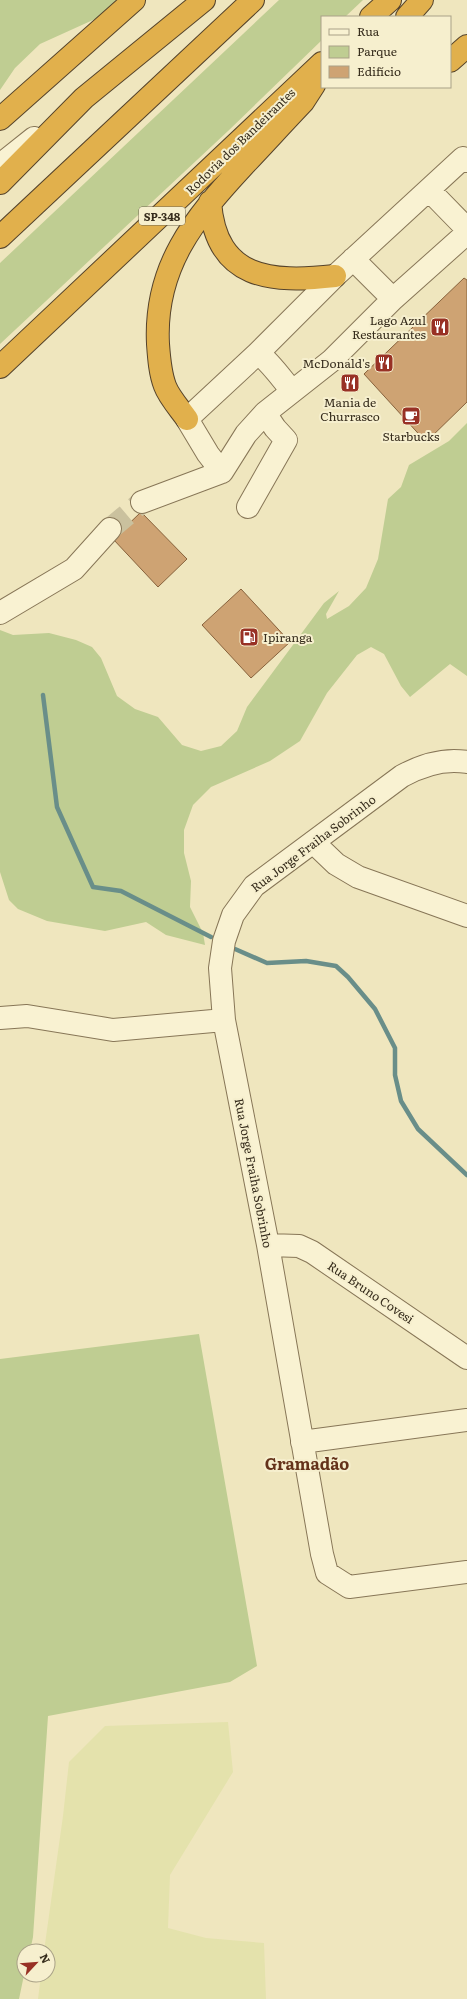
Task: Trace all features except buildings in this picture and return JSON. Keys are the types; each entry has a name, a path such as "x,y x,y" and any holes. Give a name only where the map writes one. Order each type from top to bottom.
{"highway":[{"path":"0,119 134,0"},
{"path":"0,183 84,98 204,0"},
{"path":"0,236 253,0"},
{"path":"372,16 390,0"},
{"path":"408,16 422,0"},
{"path":"451,60 467,46"},
{"name":"Rodovia dos Bandeirantes","path":"0,367 321,64"},
{"path":"187,419 165,387 159,360 157,329 163,291 176,255 193,224 210,202 303,102 321,75"},
{"path":"210,202 212,223 219,242 233,260 255,273 283,278 335,276"}],"street":[{"path":"0,165 84,98"},
{"path":"222,472 208,454 187,419 258,353 353,259 463,158 467,161"},
{"path":"428,190 467,229"},
{"path":"142,502 222,472 246,434 265,413 331,361 393,299 467,233"},
{"path":"353,259 393,299"},
{"path":"258,353 269,362 274,371 292,391"},
{"path":"248,507 286,440 275,428 265,413"},
{"path":"0,613 74,568 110,529"},
{"name":"Rua Jorge Fraiha Sobrinho","path":"467,762 443,761 415,769 402,776 254,886 233,916 224,941 220,968 224,1020 268,1246 322,1554 327,1573 349,1587 467,1572"},
{"path":"313,842 336,864 358,877 467,916"},
{"path":"0,1018 27,1016 113,1030 224,1020"},
{"name":"Rua Bruno Covesi","path":"268,1246 299,1246 312,1252 467,1358"},
{"path":"302,1442 467,1420"}],"shaded area":[{"path":"228,1722 233,1772 170,1875 168,1928 206,1938 264,1943 266,1999 38,1999 40,1983 56,1983 56,1943 45,1943 69,1762 105,1726"}],"green space":[{"path":"0,0 129,0 126,5 40,44 15,68 0,90"},
{"path":"279,0 363,0 346,16 321,16 321,41 228,131 0,344 0,263"},
{"path":"467,423 467,676 450,664 410,697 401,686 384,654 371,647 357,655 327,693 300,741 270,761 211,787 193,805 184,830 184,853 191,881 190,907 203,933 205,945 166,935 146,922 105,931 47,921 18,909 9,900 0,872 0,630 13,635 49,633 76,640 92,647 101,658 117,696 135,709 158,717 182,745 201,751 221,746 237,731 247,707 324,603 339,591 326,614 327,619 349,606 366,588 378,559 388,499 401,487 409,465 449,441"},
{"path":"199,1334 257,1666 230,1682 48,1716 33,1937 32,1943 16,1943 16,1983 22,1983 19,1999 0,1999 0,1359"}],"waterway":[{"path":"43,695 57,807 93,887 121,891 211,937"},
{"path":"235,949 267,963 306,961 336,966 348,977 375,1009 395,1048 395,1075 401,1101 418,1129 467,1175"}],"tunnel":[{"path":"110,529 142,502"}],"place":[{"name":"Lago Azul Restaurantes","path":"440,327"},
{"name":"McDonald's","path":"384,363"},
{"name":"Mania de Churrasco","path":"350,383"},
{"name":"Starbucks","path":"411,416"},
{"name":"Ipiranga","path":"249,637"}],"district":[{"name":"Gramadão","path":"307,1463"}]}
